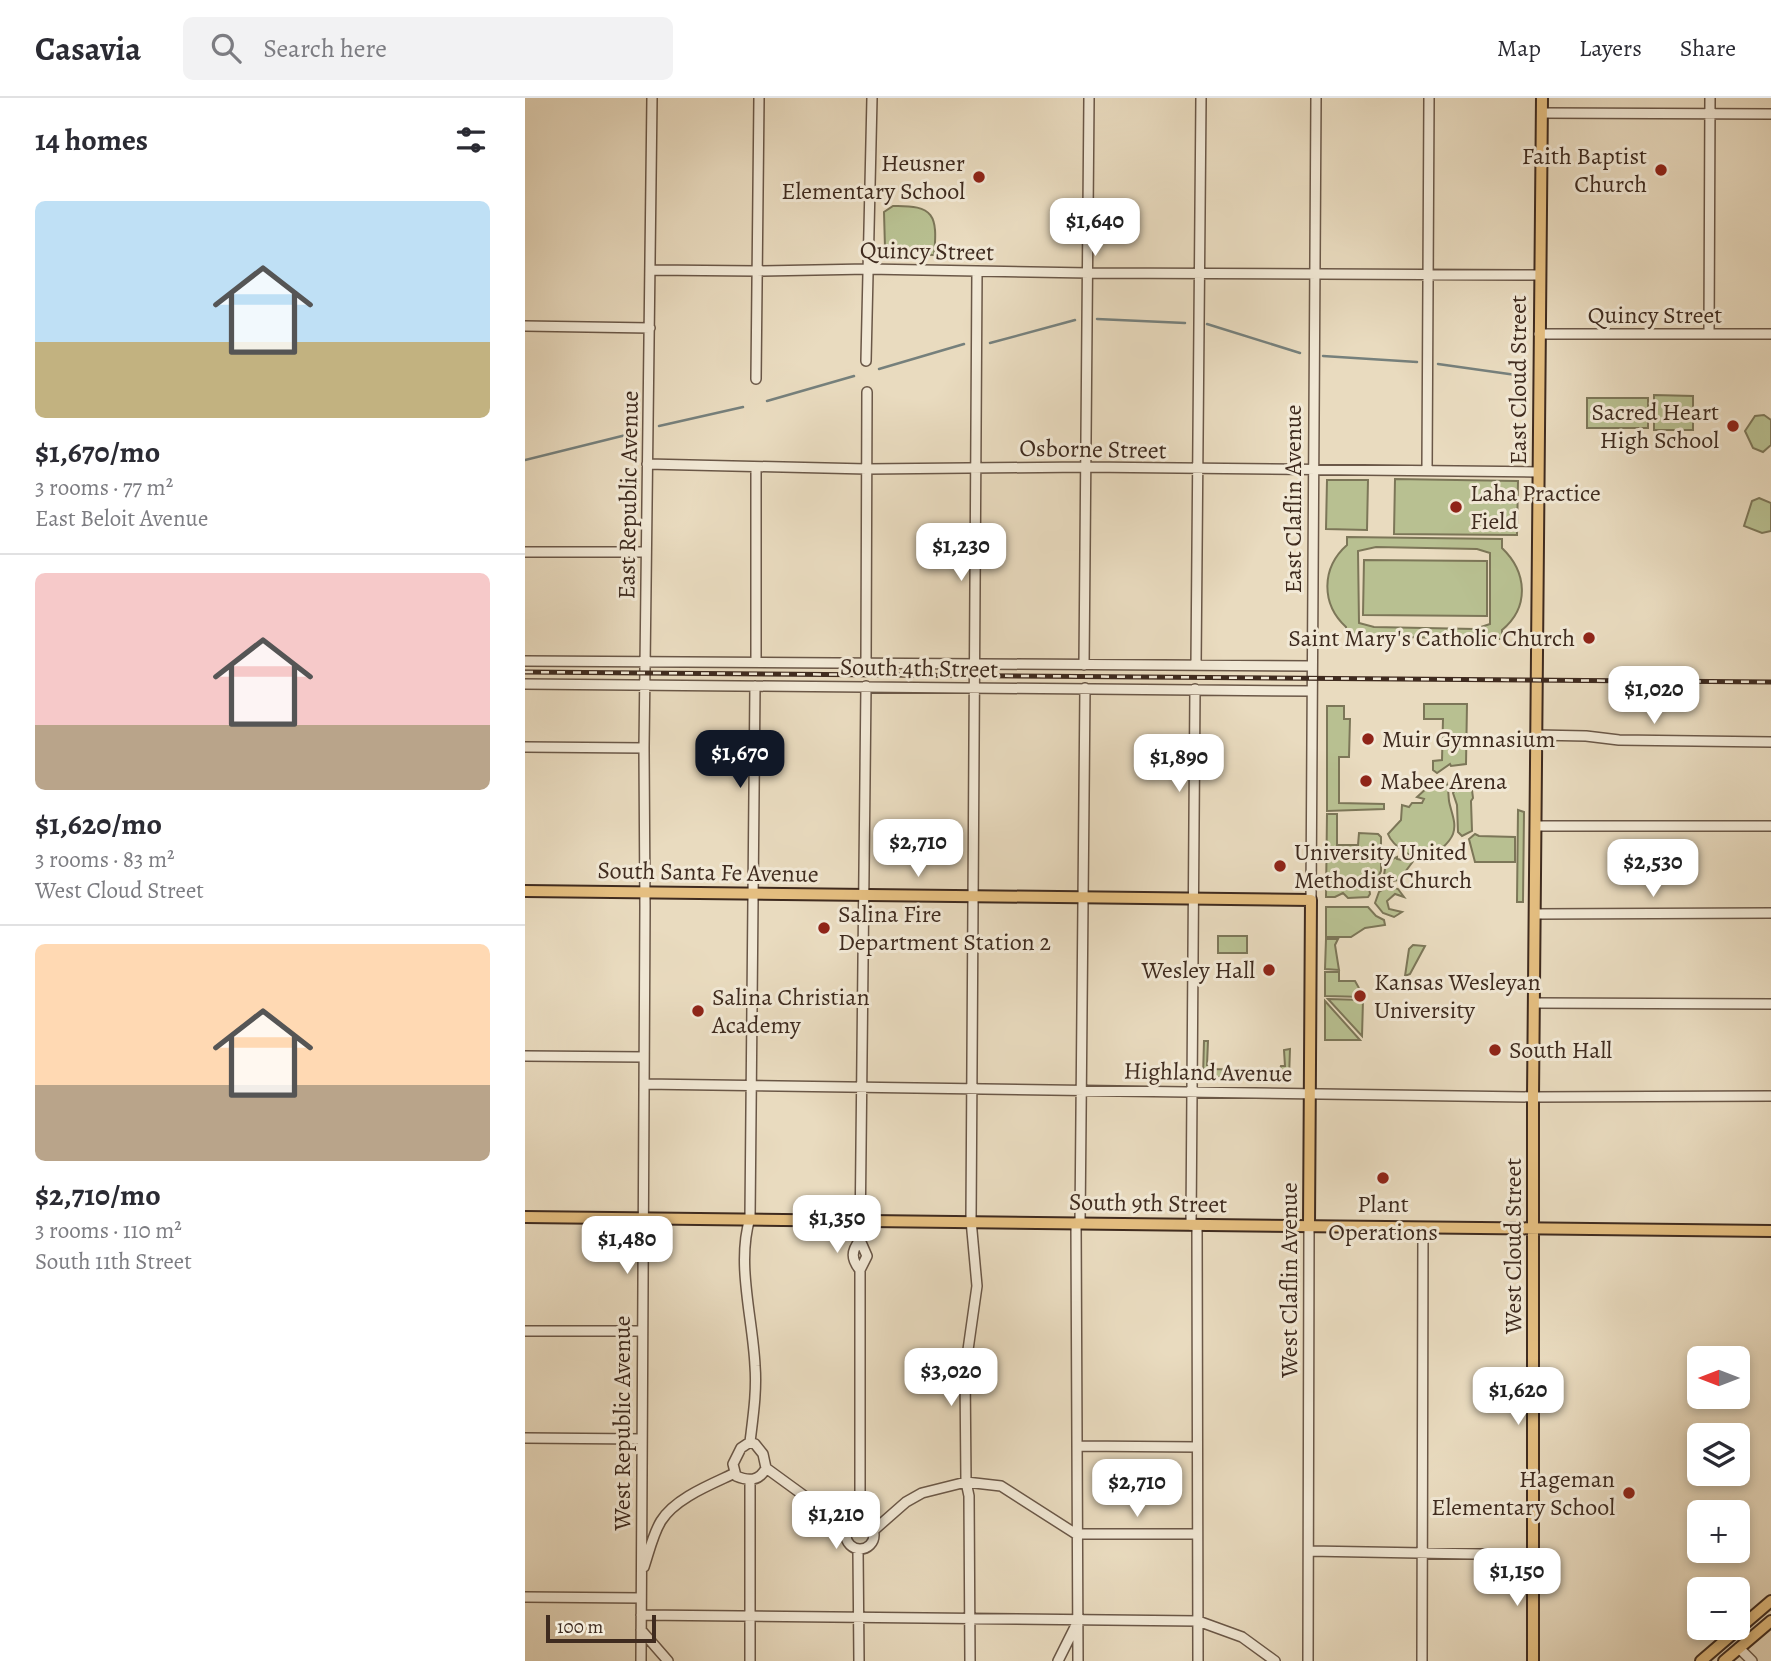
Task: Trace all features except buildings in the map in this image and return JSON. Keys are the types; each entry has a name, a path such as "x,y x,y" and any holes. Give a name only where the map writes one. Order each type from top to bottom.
{"main road":[{"name":"East Cloud Street","path":"1535,914 1542,98"},
{"name":"South Santa Fe Avenue","path":"525,891 1311,900"},
{"name":"West Claflin Avenue","path":"1309,1226 1311,900"},
{"name":"West Cloud Street","path":"1533,1661 1535,914"},
{"name":"South 9th Street","path":"525,1217 1771,1231"},
{"path":"1701,1661 1771,1601"},
{"path":"1724,1661 1771,1621"}],"street":[{"name":"East Republic Avenue","path":"645,892 643,748 652,98"},
{"path":"756,379 759,98"},
{"path":"866,361 872,98"},
{"path":"1084,665 1089,98"},
{"path":"1196,665 1201,98"},
{"name":"East Claflin Avenue","path":"1311,900 1316,98"},
{"path":"1427,470 1430,98"},
{"path":"1709,334 1710,98"},
{"path":"1542,113 1771,114"},
{"name":"Quincy Street","path":"651,270 868,269 1539,275"},
{"path":"970,1661 965,1371 977,1286 971,1220 977,271"},
{"path":"525,326 650,328"},
{"name":"Quincy Street","path":"1539,334 1771,334"},
{"path":"866,663 867,392"},
{"name":"Osborne Street","path":"647,464 867,469 1086,467 1538,472"},
{"path":"756,467 756,662"},
{"path":"525,552 645,552"},
{"name":"South 4th Street","path":"525,661 1312,666"},
{"name":"South 4th Street","path":"525,684 1312,691"},
{"path":"755,686 753,1085 746,1282 755,1366 755,1400 750,1442 741,1448 733,1464 736,1476 750,1480 759,1477 766,1468"},
{"path":"860,1520 860,1270 867,1256 860,1240 866,686"},
{"path":"1078,1661 1076,1534 1084,688"},
{"path":"1195,689 1192,1091 1198,1661"},
{"path":"1537,735 1619,740 1771,742"},
{"path":"525,747 643,748"},
{"path":"1536,826 1771,827"},
{"name":"West Republic Avenue","path":"641,1661 645,892"},
{"path":"1535,914 1771,913"},
{"path":"1534,1003 1771,1004"},
{"path":"525,1056 644,1057"},
{"name":"Highland Avenue","path":"644,1084 1533,1097 1771,1096"},
{"name":"West Claflin Avenue","path":"1308,1661 1309,1226"},
{"path":"1422,1661 1423,1228"},
{"path":"860,1240 852,1255 860,1270"},
{"path":"525,1331 642,1331"},
{"path":"525,1438 641,1439"},
{"path":"750,1442 755,1444 762,1454 766,1468 848,1527"},
{"path":"1077,1446 1197,1447"},
{"path":"641,1574 662,1520 680,1502 735,1473"},
{"path":"750,1480 750,1661"},
{"path":"873,1531 906,1502 922,1493 966,1482 1001,1486 1076,1534 1197,1534"},
{"path":"641,1519 650,1523 662,1520"},
{"path":"860,1520 869,1524 874,1535 868,1548 858,1551 848,1542 845,1532 860,1520"},
{"path":"858,1551 859,1661"},
{"path":"1309,1551 1533,1555"},
{"path":"525,1597 641,1598"},
{"path":"641,1615 1198,1621 1242,1637 1275,1661"},
{"path":"1058,1661 1078,1620"},
{"path":"641,1630 668,1661"},
{"path":"1739,1648 1752,1661"}],"green space":[{"path":"893,206 917,208 930,215 935,230 934,255 891,254 885,248 884,212"},
{"path":"1654,395 1693,396 1693,430 1654,430"},
{"path":"1587,398 1648,398 1648,428 1587,428"},
{"path":"1764,415 1771,420 1771,445 1763,452 1753,448 1745,431 1755,416"},
{"name":"Laha Practice Field","path":"1395,479 1518,481 1517,535 1394,534"},
{"path":"1327,480 1368,480 1367,530 1326,529"},
{"path":"1759,498 1771,503 1771,531 1762,533 1744,526 1752,501"},
{"path":"1347,537 1502,539 1502,548 1510,557 1520,578 1521,600 1511,621 1502,630 1502,639 1346,636 1346,627 1332,608 1327,586 1332,564 1347,545","holes":["1376,547 1477,549 1490,553 1490,624 1475,629 1374,627 1359,623 1358,551"]},
{"path":"1364,560 1487,561 1487,616 1363,615"},
{"path":"1424,704 1467,704 1466,764 1450,764 1437,773 1433,770 1433,761 1442,760 1443,719 1424,719"},
{"path":"1327,706 1344,706 1344,719 1350,719 1349,757 1339,757 1339,803 1384,804 1384,809 1327,811"},
{"path":"1439,777 1445,779 1447,784 1454,822 1453,834 1439,851 1429,858 1411,856 1399,848 1388,834 1401,820 1402,805 1409,807 1412,803 1422,803 1424,799 1417,797"},
{"path":"1465,785 1472,790 1472,831 1462,836 1458,832 1457,805 1453,793 1458,786"},
{"path":"1518,810 1524,812 1523,902 1517,902"},
{"path":"1327,814 1337,814 1337,845 1358,845 1359,833 1378,834 1381,837 1381,871 1377,880 1369,887 1368,897 1348,898 1343,893 1326,897"},
{"path":"1475,834 1515,837 1515,862 1475,862 1469,839"},
{"path":"1397,857 1414,860 1399,880 1383,882 1386,862"},
{"path":"1389,886 1398,889 1404,897 1395,894 1387,901 1389,909 1402,912 1394,917 1383,913 1375,903 1379,892"},
{"path":"1326,907 1368,907 1384,920 1385,925 1365,928 1351,937 1326,937"},
{"path":"1218,936 1247,936 1247,953 1218,953"},
{"path":"1326,939 1338,939 1335,945 1339,970 1325,969"},
{"path":"1413,945 1425,946 1410,974 1405,976 1409,949"},
{"path":"1325,972 1339,972 1339,981 1355,981 1364,997 1325,996"},
{"path":"1328,999 1363,1000 1362,1036"},
{"path":"1325,1001 1360,1040 1325,1040"},
{"path":"1204,1041 1208,1041 1207,1065 1210,1065 1210,1069 1251,1070 1251,1078 1203,1077"},
{"path":"1290,1049 1289,1078 1253,1077 1253,1069 1280,1069 1285,1066 1284,1050"}],"waterway":[{"path":"1097,319 1185,323"},
{"path":"990,343 1075,320"},
{"path":"1207,324 1300,353"},
{"path":"879,369 964,344"},
{"path":"1323,356 1417,362"},
{"path":"1438,364 1516,375"},
{"path":"767,401 854,376"},
{"path":"659,426 743,407"},
{"path":"525,460 630,434"}],"railway":[{"path":"525,672 1771,682"}],"place":[{"name":"Faith Baptist Church","path":"1661,170"},
{"name":"Heusner Elementary School","path":"979,177"},
{"name":"Sacred Heart High School","path":"1733,426"},
{"name":"Laha Practice Field","path":"1456,507"},
{"name":"Saint Mary's Catholic Church","path":"1589,638"},
{"name":"Muir Gymnasium","path":"1368,739"},
{"name":"Mabee Arena","path":"1366,781"},
{"name":"University United Methodist Church","path":"1280,866"},
{"name":"Salina Fire Department Station 2","path":"824,928"},
{"name":"Wesley Hall","path":"1269,970"},
{"name":"Kansas Wesleyan University","path":"1360,996"},
{"name":"Salina Christian Academy","path":"698,1011"},
{"name":"South Hall","path":"1495,1050"},
{"name":"Plant Operations","path":"1383,1178"},
{"name":"Hageman Elementary School","path":"1629,1493"}]}
